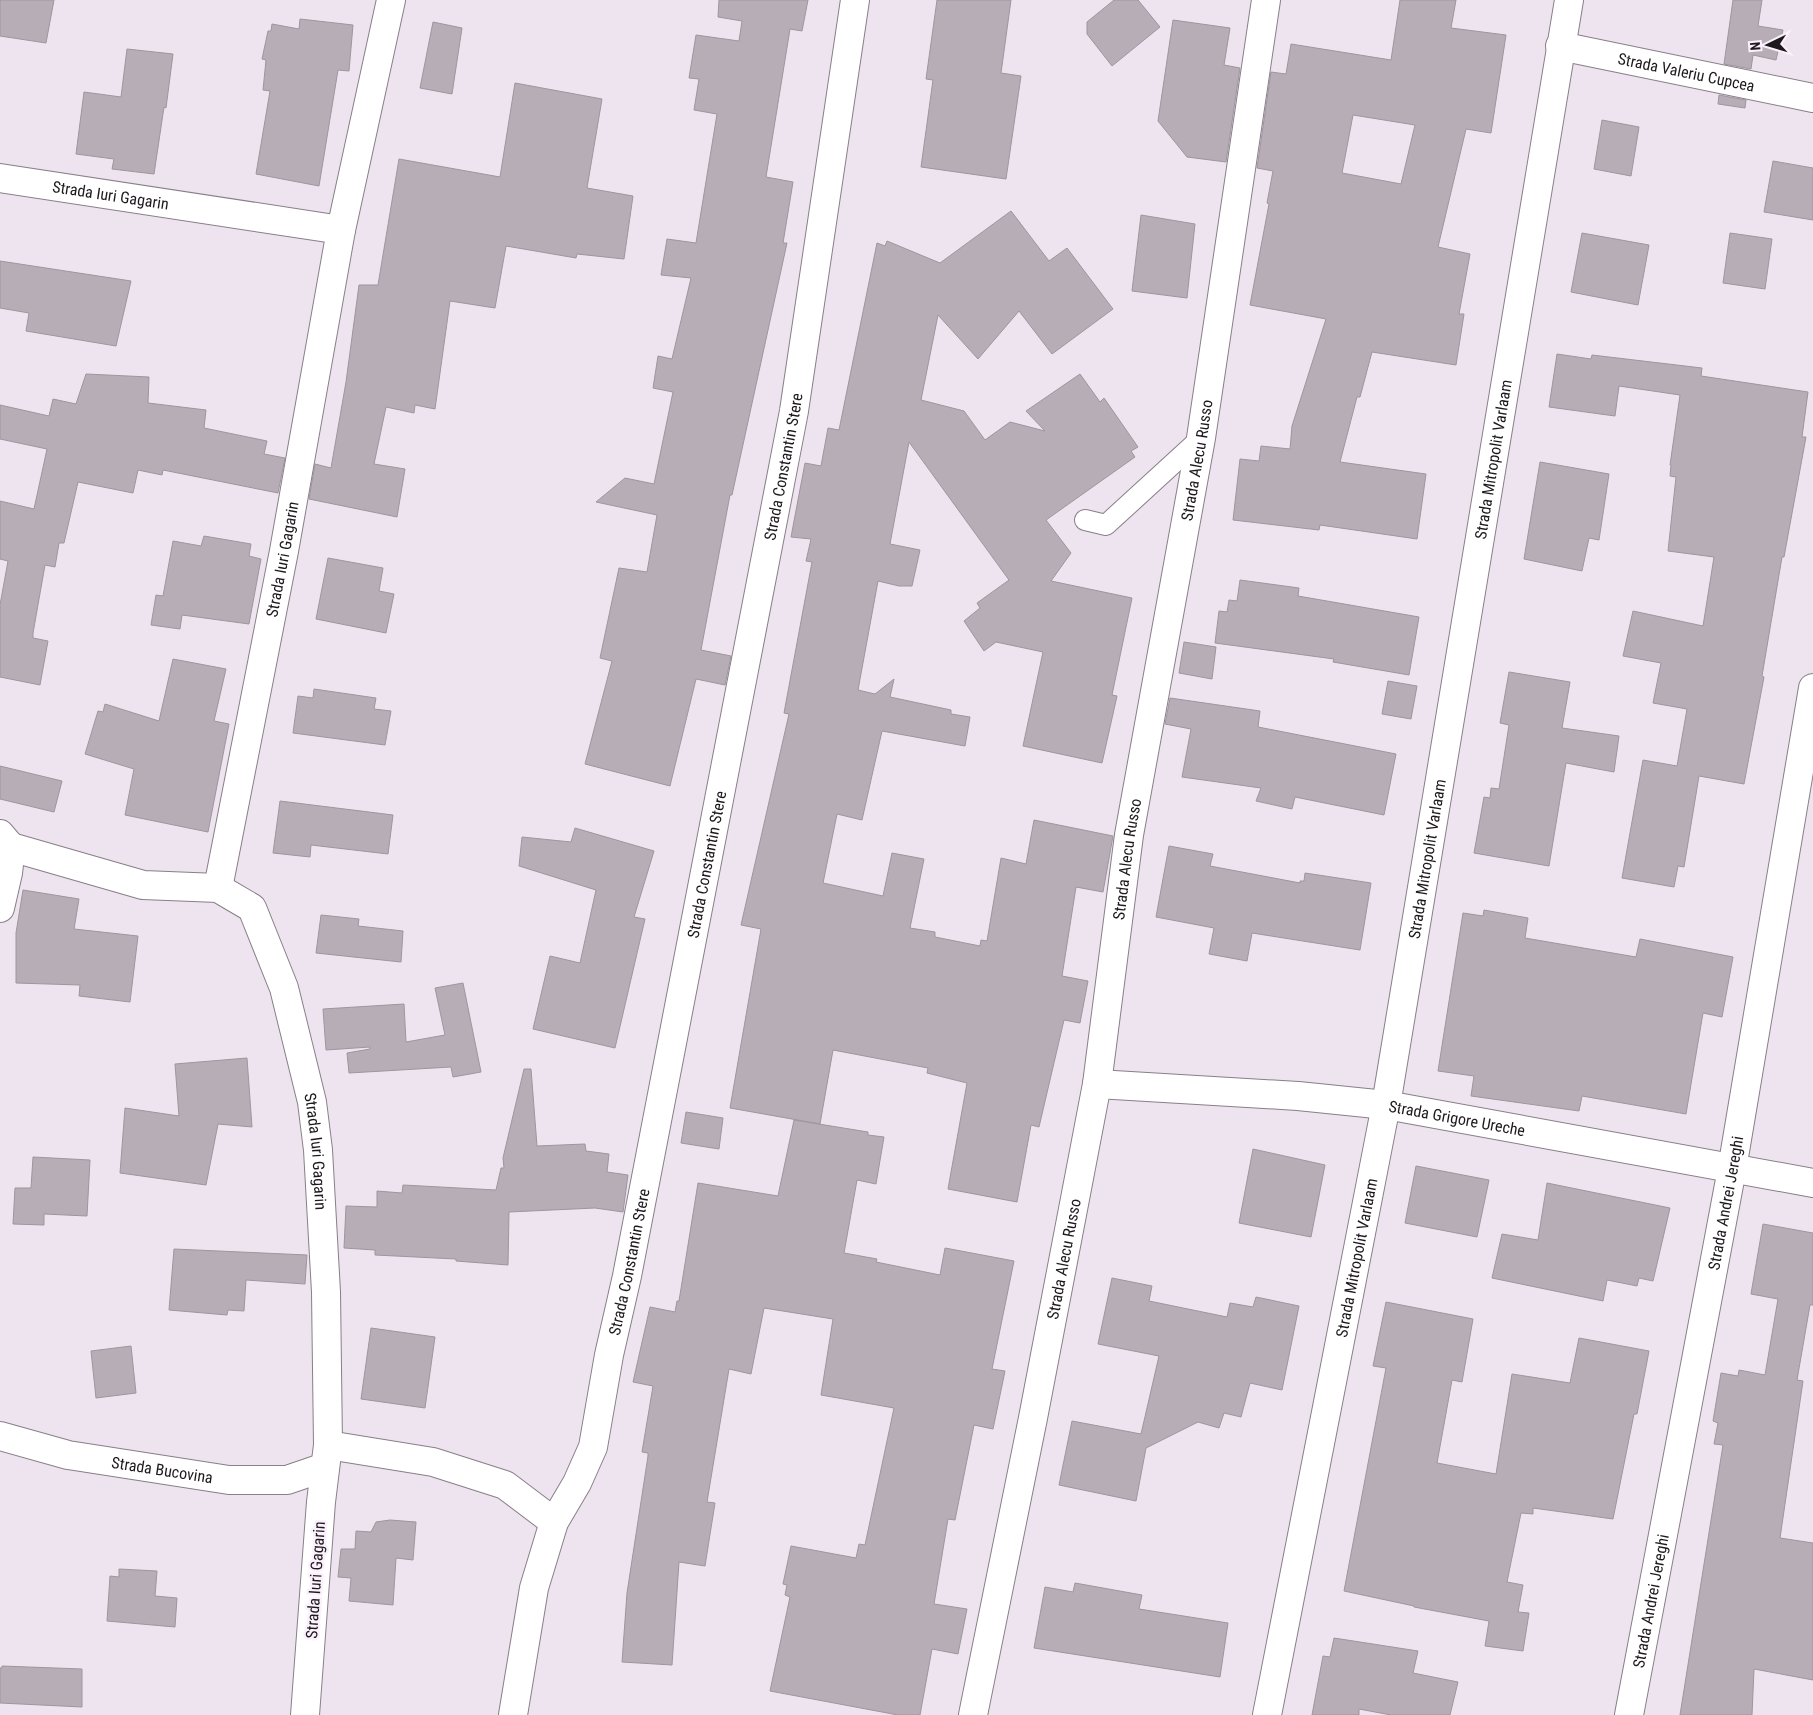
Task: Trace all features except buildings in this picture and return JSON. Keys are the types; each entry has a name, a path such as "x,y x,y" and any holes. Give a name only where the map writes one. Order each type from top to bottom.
{"street":[{"name":"Strada Iuri Gagarin","path":"218,888 284,552 342,230 391,0"},
{"name":"Strada Constantin Stere","path":"513,1715 534,1588 554,1522 578,1483 593,1447 794,411 855,0"},
{"name":"Strada Alecu Russo","path":"973,1715 1097,1084 1129,835 1201,438 1266,0"},
{"name":"Strada Mitropolit Varlaam","path":"1267,1715 1386,1105 1569,0"},
{"name":"Strada Valeriu Cupcea","path":"1560,46 1813,98"},
{"name":"Strada Iuri Gagarin","path":"0,178 342,230"},
{"name":"Strada Andrei Jereghi","path":"1630,1715 1732,1168 1813,688"},
{"name":"Strada Iuri Gagarin","path":"5,841 143,885 218,888 252,908 284,988 312,1102 318,1150 326,1292 327,1456 321,1502 305,1715"},
{"path":"0,908 8,873 5,841"},
{"name":"Strada Grigore Ureche","path":"1097,1084 1298,1096 1386,1105 1813,1183"},
{"name":"Strada Bucovina","path":"0,1436 68,1455 229,1480 287,1480 327,1456"},
{"path":"327,1456 433,1462 505,1485 554,1522"}],"lane":[{"path":"1085,520 1106,525 1201,438"}]}
